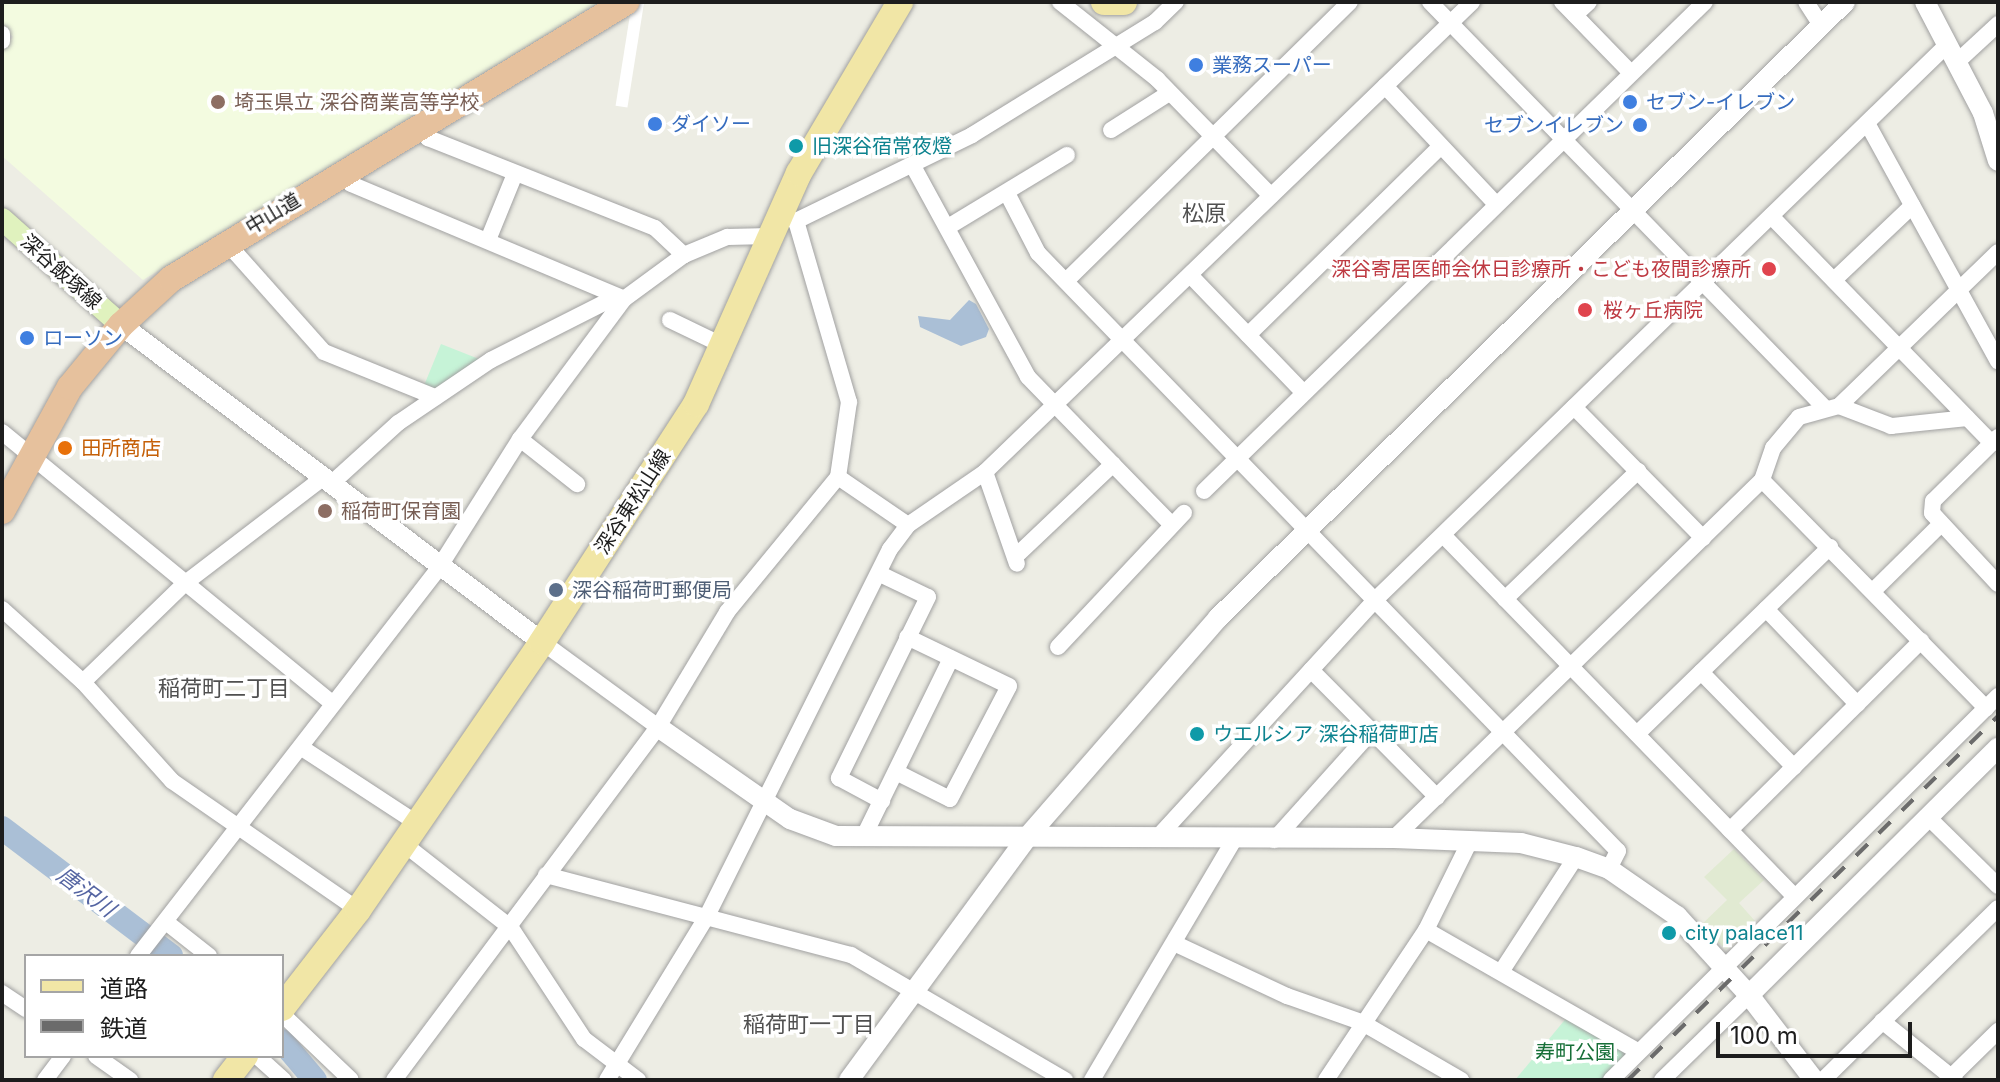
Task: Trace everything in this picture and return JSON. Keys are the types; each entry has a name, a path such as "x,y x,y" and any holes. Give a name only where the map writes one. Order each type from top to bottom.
{"highway":[{"name":"中山道","path":"2,511 29,454 70,387 121,325 171,279 226,242 626,2"}],"main road":[{"name":"深谷東松山線","path":"284,1008 358,910 542,642 696,404 857,68 900,2"},
{"path":"1104,2 1124,2"},
{"name":"深谷飯塚線","path":"2,219 121,325"},
{"path":"226,1080 243,1058"}],"street":[{"path":"1060,2 1169,93 1271,196"},
{"path":"140,954 241,828 440,566 520,439 624,299 684,255 727,237 782,224 913,166 1113,49 1176,2"},
{"path":"1066,281 1214,139 1350,2"},
{"path":"1430,2 1702,282 1832,406 1891,426 1967,418"},
{"path":"607,1080 619,1066 706,918 762,802 908,525 985,472 1472,2"},
{"path":"1562,2 1631,73"},
{"path":"1575,15 1589,2"},
{"path":"1204,491 1236,456 1705,2"},
{"path":"1806,2 1821,25"},
{"path":"849,1080 909,991 1028,836 1135,709 1305,529 1845,2"},
{"path":"1925,2 1983,113 1998,161"},
{"path":"1157,838 1375,600 1702,282 1867,123 1953,53 1998,24"},
{"path":"2,34 2,41"},
{"path":"1385,86 1496,204"},
{"path":"1111,130 1169,93"},
{"path":"1867,123 1998,361"},
{"path":"421,125 428,138 655,228 684,255"},
{"path":"1248,335 1440,147"},
{"path":"948,227 1067,155"},
{"path":"913,166 1028,377 1113,464 1178,519 1058,647"},
{"path":"343,172 351,184 624,299"},
{"path":"488,240 515,174"},
{"path":"1007,193 1038,253 1618,851 1609,869"},
{"path":"1834,280 1912,206"},
{"path":"1771,216 1967,418 1995,440 1933,501 1940,525 1995,575"},
{"path":"394,1080 511,928 546,875 658,727 727,612 838,477 849,402 782,224"},
{"path":"226,242 324,352 435,397"},
{"path":"1394,838 1762,480 1773,448 1785,430 1832,406 1899,348 1998,252"},
{"path":"1190,275 1303,392"},
{"path":"83,682 184,584 328,480 398,423 491,360 608,301 624,299"},
{"path":"670,320 722,345"},
{"path":"121,325 658,727 762,802 813,829 863,838 1394,838 1521,843 1609,869 1677,916 1749,995 1814,1080"},
{"path":"1574,407 1703,538"},
{"path":"2,432 333,704"},
{"path":"520,439 577,484"},
{"path":"985,472 1016,560 1113,464"},
{"path":"1505,599 1638,471"},
{"path":"838,477 908,525"},
{"path":"1611,1080 1992,702 1921,641 1762,480"},
{"path":"1873,591 1940,525"},
{"path":"1443,535 1795,897"},
{"path":"1637,734 1830,547"},
{"path":"880,574 928,597 839,778 882,801"},
{"path":"2,609 83,682 172,781 358,910"},
{"path":"1766,609 1857,704"},
{"path":"896,772 950,799 1009,686 907,637"},
{"path":"1730,830 1921,641"},
{"path":"863,838 951,658"},
{"path":"1311,670 1437,797"},
{"path":"1701,672 1794,767"},
{"path":"1274,840 1371,732"},
{"path":"302,748 411,834 511,928 584,1039 638,1080"},
{"path":"1662,1080 1998,748"},
{"path":"1928,817 1998,886"},
{"path":"1092,1080 1176,944 1235,838"},
{"path":"1326,1080 1361,1022 1426,930 1470,841"},
{"path":"1501,972 1576,857"},
{"path":"546,875 851,955 1065,1080"},
{"path":"1823,1080 1998,908"},
{"path":"164,924 206,954"},
{"path":"1426,930 1639,1052"},
{"path":"1176,944 1287,996 1361,1022 1454,1078"},
{"path":"2,993 24,1008"},
{"path":"284,1013 351,1080"},
{"path":"1882,1021 1953,1078 1998,1031"},
{"path":"45,1080 62,1058"},
{"path":"99,1058 130,1080"},
{"path":"259,1058 284,1080"}],"shaded area":[{"name":"埼玉県立 深谷商業高等学校","path":"2,2 600,2 143,280 2,156 2,48 13,37 2,25"},
{"path":"1734,849 1764,880 1739,903 1755,921 1726,949 1699,927 1727,900 1704,877"}],"green space":[{"path":"441,344 479,359 438,392 423,388"},
{"name":"寿町公園","path":"1568,1016 1633,1053 1606,1080 1515,1080"}],"water":[{"path":"969,300 976,304 989,329 986,337 961,346 920,327 918,316 950,320"}],"pier":[{"path":"632,2 644,4 627,108 616,106"}],"waterway":[{"name":"唐沢川","path":"2,828 168,954"},
{"name":"唐沢川","path":"284,1043 315,1080"}],"railway":[{"path":"1628,1080 1998,716"}],"place":[{"name":"業務スーパー","path":"1196,65"},
{"name":"埼玉県立 深谷商業高等学校","path":"218,102"},
{"name":"セブン-イレブン","path":"1630,102"},
{"name":"ダイソー","path":"655,124"},
{"name":"セブンイレブン","path":"1640,125"},
{"name":"旧深谷宿常夜燈","path":"796,146"},
{"name":"深谷寄居医師会休日診療所・こども夜間診療所","path":"1769,269"},
{"name":"桜ヶ丘病院","path":"1585,310"},
{"name":"ローソン","path":"27,338"},
{"name":"田所商店","path":"65,448"},
{"name":"稲荷町保育園","path":"325,511"},
{"name":"深谷稲荷町郵便局","path":"556,590"},
{"name":"ウエルシア 深谷稲荷町店","path":"1197,734"},
{"name":"city palace11","path":"1669,933"}],"district":[{"name":"松原","path":"1204,214"},
{"name":"稲荷町二丁目","path":"224,689"},
{"name":"稲荷町一丁目","path":"809,1025"}]}
